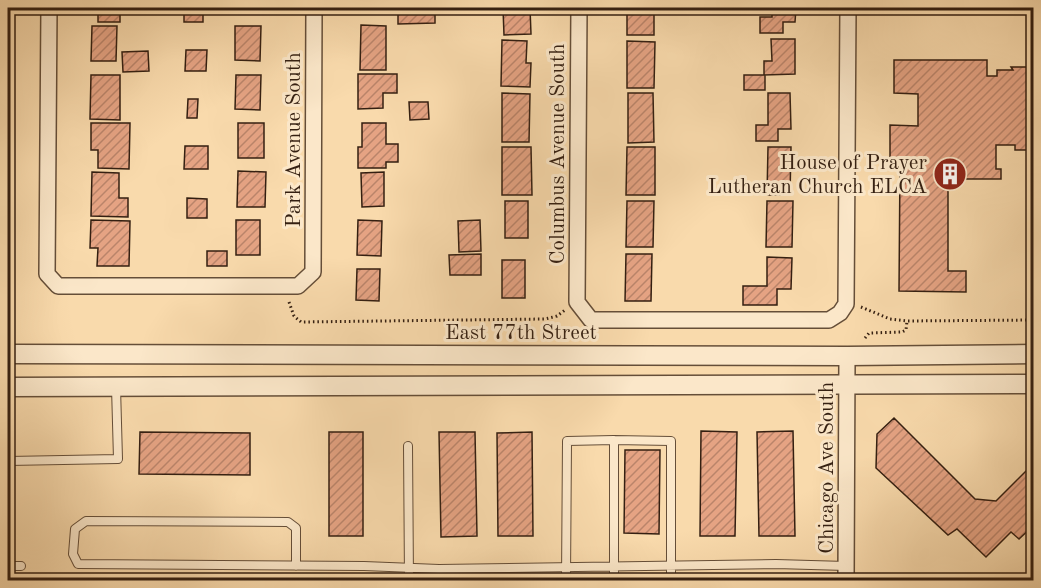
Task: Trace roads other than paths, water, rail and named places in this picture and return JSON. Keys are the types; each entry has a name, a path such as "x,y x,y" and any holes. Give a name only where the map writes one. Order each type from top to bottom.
{"street":[{"name":"Park Avenue South","path":"49,8 47,274 58,286 298,286 313,272 314,8"},
{"name":"Columbus Avenue South","path":"579,8 578,302 591,320 829,320 843,308 848,8"},
{"name":"East 77th Street","path":"8,354 847,356 1034,354"},
{"name":"Chicago Ave South","path":"846,573 847,356"},
{"path":"8,387 1034,384"}],"lane":[{"path":"8,461 118,459 116,387"},
{"path":"614,440 614,580"},
{"path":"567,580 567,441 614,440 672,441 671,580"},
{"path":"408,446 409,580"},
{"path":"296,566 296,528 288,522 86,521 75,529 74,554 78,564 408,568 776,564 846,573"},
{"path":"8,566 21,566"}],"place":[{"name":"House of Prayer Lutheran Church ELCA","path":"950,174"}]}
